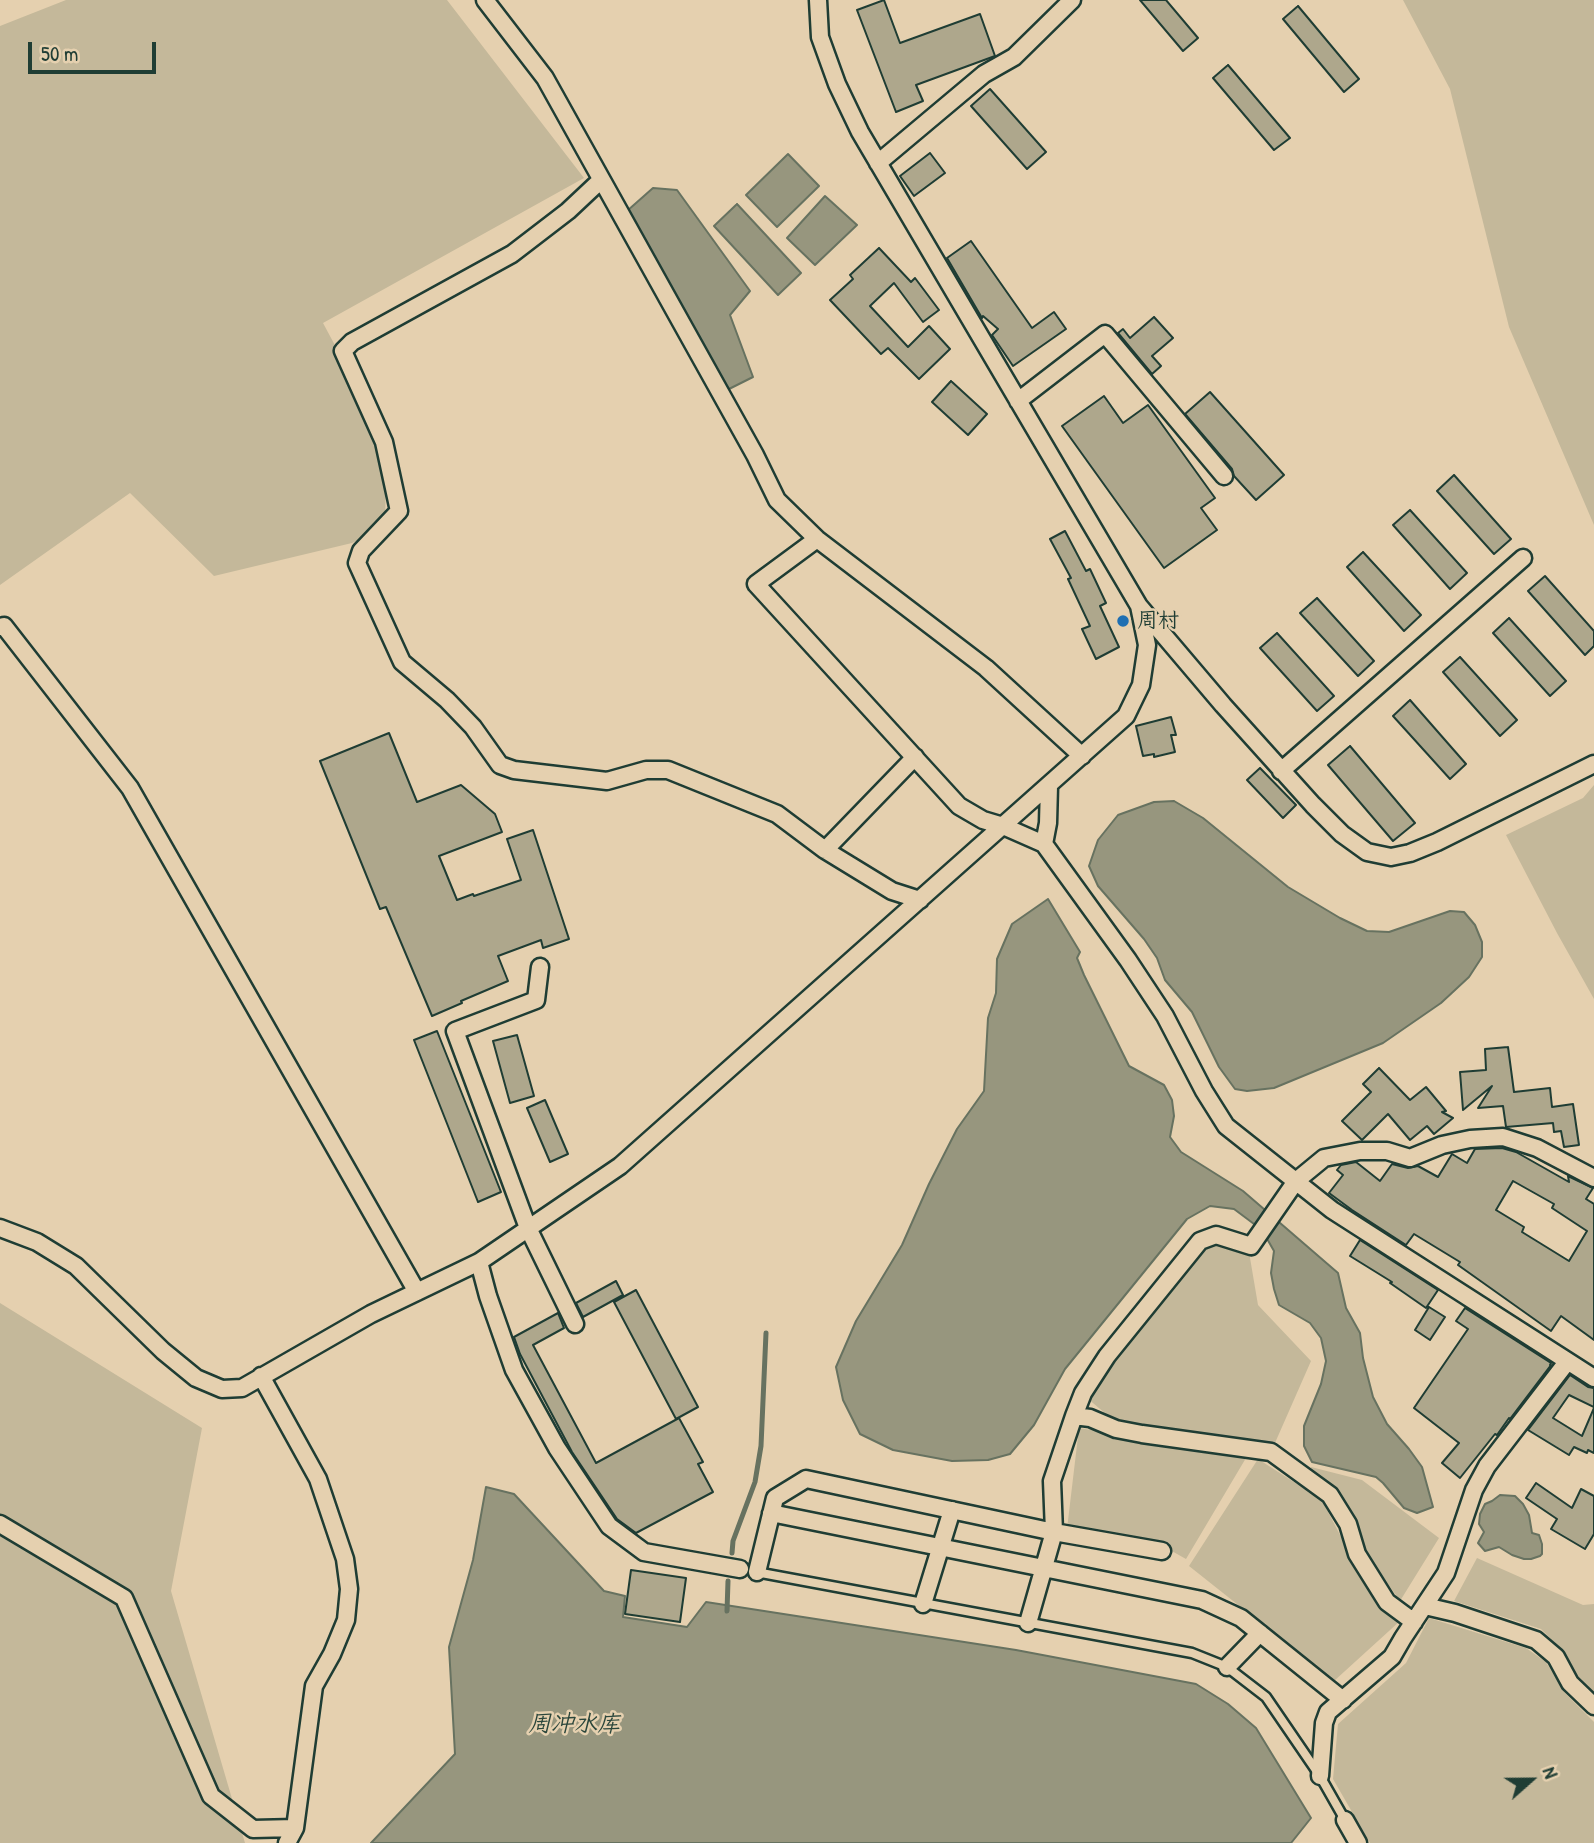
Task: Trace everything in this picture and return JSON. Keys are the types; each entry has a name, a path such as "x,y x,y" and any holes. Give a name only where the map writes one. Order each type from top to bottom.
{"street":[{"path":"485,0 545,78 755,455 777,500 817,539 986,668 1082,757"},
{"path":"818,0 820,37 837,84 860,132 1139,606 1312,805 1342,834 1367,852 1391,857 1437,842 1594,764"},
{"path":"878,163 984,74 1014,57 1072,0"},
{"path":"601,180 568,211 512,254 352,342 343,351 384,442 399,511 361,551 357,563 402,662 447,700 473,727 500,765 514,770 607,782 646,770 668,770 777,814 825,850 892,891 920,900"},
{"path":"1018,401 1105,334 1224,476"},
{"path":"817,539 756,584 959,806 983,820 1044,844 1165,1016 1204,1091 1226,1126 1332,1210 1594,1378"},
{"path":"1281,771 1522,558"},
{"path":"0,1228 37,1242 76,1266 144,1333 196,1378 222,1389 242,1388 372,1314 479,1262 620,1166 1126,716 1141,685 1147,645 1139,606"},
{"path":"0,627 4,626 130,788 417,1292"},
{"path":"825,850 915,757"},
{"path":"1044,844 1048,823 1049,786"},
{"path":"540,967 536,1000 455,1031 528,1228 575,1324"},
{"path":"1028,1623 1054,1532 1052,1481 1083,1393 1107,1356 1200,1241 1216,1235 1251,1246 1296,1181 1324,1158 1360,1151 1387,1151 1410,1158 1442,1145 1503,1137 1537,1148 1594,1178"},
{"path":"479,1262 514,1370 557,1448 610,1526 644,1552 740,1569"},
{"path":"1320,1776 1324,1723 1328,1712 1392,1657 1446,1573 1474,1490 1487,1466 1567,1362"},
{"path":"261,1376 318,1479 345,1559 349,1589 346,1620 332,1654 314,1686 295,1828 287,1843"},
{"path":"1074,1416 1090,1418 1116,1429 1142,1434 1271,1452 1330,1495 1348,1524 1357,1554 1387,1602 1414,1622"},
{"path":"757,1572 775,1497 806,1479 1054,1532 1162,1551"},
{"path":"923,1604 952,1510"},
{"path":"771,1513 1202,1600 1241,1618 1343,1700"},
{"path":"0,1524 124,1598 211,1796 253,1829 295,1828"},
{"path":"1425,1606 1455,1613 1535,1640 1556,1657 1570,1684 1594,1706"},
{"path":"1227,1667 1260,1633"},
{"path":"1345,1820 1358,1843"}],"lane":[{"path":"740,1569 1192,1653 1227,1667 1266,1696 1320,1776 1345,1820"}],"shaded area":[{"path":"66,0 447,0 584,178 323,323 352,377 386,466 385,528 352,543 214,576 130,493 0,585 0,26"},
{"path":"1403,0 1594,0 1594,525 1509,327 1450,89"},
{"path":"1594,785 1594,999 1506,835 1583,798"},
{"path":"1217,1242 1249,1252 1258,1305 1311,1361 1271,1452 1118,1424 1087,1398 1203,1247"},
{"path":"0,1303 202,1428 171,1591 245,1843 0,1843"},
{"path":"1079,1428 1233,1452 1246,1458 1186,1559 1161,1545 1067,1529"},
{"path":"1258,1459 1322,1500 1373,1599 1400,1621 1334,1681 1189,1566"},
{"path":"1311,1467 1362,1480 1439,1538 1400,1601 1364,1550 1354,1514 1336,1491 1313,1480"},
{"path":"1477,1558 1583,1605 1594,1604 1594,1697 1574,1679 1558,1646 1541,1629 1454,1601"},
{"path":"1429,1618 1526,1648 1546,1662 1565,1693 1594,1722 1594,1843 1370,1843 1333,1779 1338,1724 1406,1663"}],"water":[{"path":"788,154 819,186 777,227 746,195"},
{"path":"653,188 677,190 750,291 730,315 753,377 727,390 627,211"},
{"path":"825,196 857,225 815,265 787,238"},
{"path":"737,204 801,273 778,295 714,226"},
{"path":"1174,801 1203,818 1288,887 1367,931 1389,932 1450,911 1464,912 1475,925 1482,942 1482,957 1469,977 1441,1003 1383,1043 1274,1088 1247,1091 1235,1089 1219,1067 1192,1012 1165,980 1157,958 1098,886 1089,866 1098,840 1118,815 1154,802"},
{"path":"1048,899 1080,952 1077,958 1084,975 1129,1066 1164,1085 1172,1100 1174,1116 1170,1137 1181,1152 1243,1191 1338,1273 1346,1308 1360,1333 1373,1397 1387,1424 1422,1467 1433,1507 1417,1513 1404,1508 1376,1477 1312,1462 1304,1446 1304,1426 1321,1384 1326,1361 1321,1338 1310,1323 1279,1305 1271,1273 1274,1251 1262,1230 1234,1209 1210,1206 1187,1219 1065,1369 1034,1425 1010,1454 988,1460 952,1461 893,1450 860,1434 843,1400 836,1367 856,1321 902,1245 957,1129 984,1091 988,1018 996,993 997,959 1012,924"},
{"name":"周冲水库","path":"486,1487 514,1494 604,1591 625,1596 623,1617 687,1627 706,1602 1016,1650 1196,1684 1228,1704 1256,1728 1311,1818 1291,1843 371,1843 455,1754 449,1647 473,1560"},
{"path":"1500,1495 1515,1496 1523,1504 1529,1515 1532,1533 1539,1535 1542,1544 1540,1556 1524,1559 1499,1547 1485,1551 1478,1543 1484,1532 1479,1524 1480,1514 1485,1504"}],"building":[{"path":"884,0 900,43 980,14 995,56 916,85 923,101 896,112 857,10"},
{"path":"1140,0 1166,0 1198,38 1183,51"},
{"path":"1298,6 1359,79 1344,92 1283,19"},
{"path":"1228,65 1290,138 1274,150 1213,78"},
{"path":"990,89 1046,152 1027,169 971,106"},
{"path":"930,153 945,173 914,196 900,176"},
{"path":"971,241 1032,328 1054,312 1066,329 1013,366 992,335 998,329 983,316 982,318 947,258"},
{"path":"879,248 911,282 915,278 939,310 923,322 894,283 870,306 908,347 929,326 950,349 919,379 888,348 881,354 830,300 853,279 850,275"},
{"path":"1154,317 1173,338 1152,356 1161,366 1152,374 1118,333 1123,329 1130,338"},
{"path":"951,381 987,414 968,435 932,402"},
{"path":"1210,392 1284,475 1256,500 1185,414"},
{"path":"1104,396 1123,423 1148,405 1215,498 1201,508 1217,530 1164,568 1062,426"},
{"path":"1454,475 1511,539 1494,554 1437,491"},
{"path":"1410,510 1467,573 1450,589 1393,525"},
{"path":"1065,531 1086,571 1090,569 1106,603 1100,606 1119,647 1096,659 1082,629 1090,626 1068,579 1071,578 1050,539"},
{"path":"1363,552 1421,615 1404,631 1347,567"},
{"path":"1545,576 1594,631 1594,646 1585,655 1528,591"},
{"path":"1317,598 1374,661 1358,676 1300,613"},
{"path":"1509,618 1566,681 1550,696 1493,633"},
{"path":"1277,633 1334,696 1317,711 1260,648"},
{"path":"1460,657 1517,720 1500,736 1443,672"},
{"path":"1410,700 1466,764 1450,779 1393,716"},
{"path":"1171,717 1176,735 1171,735 1175,752 1154,757 1154,754 1143,756 1136,726"},
{"path":"389,733 417,802 461,785 495,814 502,832 439,856 457,900 521,880 507,839 533,830 569,939 543,948 541,940 498,956 508,981 432,1016 386,907 380,909 320,761"},
{"path":"1350,746 1415,823 1393,841 1328,765"},
{"path":"1260,768 1296,805 1283,818 1247,780"},
{"path":"437,1031 501,1192 478,1202 414,1040"},
{"path":"517,1035 534,1096 510,1103 493,1041"},
{"path":"1508,1047 1514,1092 1550,1088 1552,1107 1573,1104 1579,1145 1564,1147 1561,1131 1554,1132 1553,1123 1506,1127 1503,1106 1478,1108 1492,1086 1463,1110 1460,1072 1486,1070 1485,1049"},
{"path":"1379,1068 1410,1100 1426,1087 1446,1111 1442,1112 1453,1118 1434,1134 1427,1126 1410,1140 1388,1114 1362,1140 1342,1121 1371,1092 1363,1084"},
{"path":"545,1100 568,1154 550,1162 527,1108"},
{"path":"1502,1148 1516,1152 1569,1182 1568,1176 1593,1188 1586,1199 1594,1204 1594,1340 1561,1316 1551,1331 1458,1265 1460,1262 1414,1234 1406,1245 1329,1193 1343,1175 1337,1170 1341,1165 1356,1162 1380,1181 1392,1164 1408,1168 1418,1166 1438,1177 1452,1154 1467,1163 1475,1149","holes":["1513,1181 1554,1204 1552,1208 1587,1231 1569,1261 1522,1232 1524,1227 1496,1210"]},
{"path":"1360,1240 1438,1290 1426,1308 1390,1283 1392,1282 1350,1256"},
{"path":"616,1281 623,1295 583,1317 576,1303"},
{"path":"636,1290 698,1407 676,1419 614,1302"},
{"path":"1429,1307 1445,1317 1430,1340 1415,1330"},
{"path":"1465,1308 1551,1365 1460,1478 1442,1463 1459,1443 1414,1408 1468,1329 1456,1321"},
{"path":"558,1313 564,1328 533,1345 596,1463 679,1418 703,1462 698,1464 713,1492 636,1533 617,1519 572,1452 520,1354 514,1337"},
{"path":"1570,1375 1594,1388 1594,1407 1569,1395 1553,1418 1582,1436 1594,1408 1594,1453 1574,1447 1569,1455 1528,1430"},
{"path":"1536,1483 1572,1508 1581,1489 1594,1496 1594,1534 1585,1549 1551,1529 1557,1519 1526,1498"},
{"path":"631,1570 686,1578 680,1622 625,1614"}],"waterway":[{"path":"732,1553 733,1541 755,1482 761,1446 766,1333"},
{"path":"727,1611 728,1581"}],"place":[{"name":"周村","path":"1123,621"}]}
